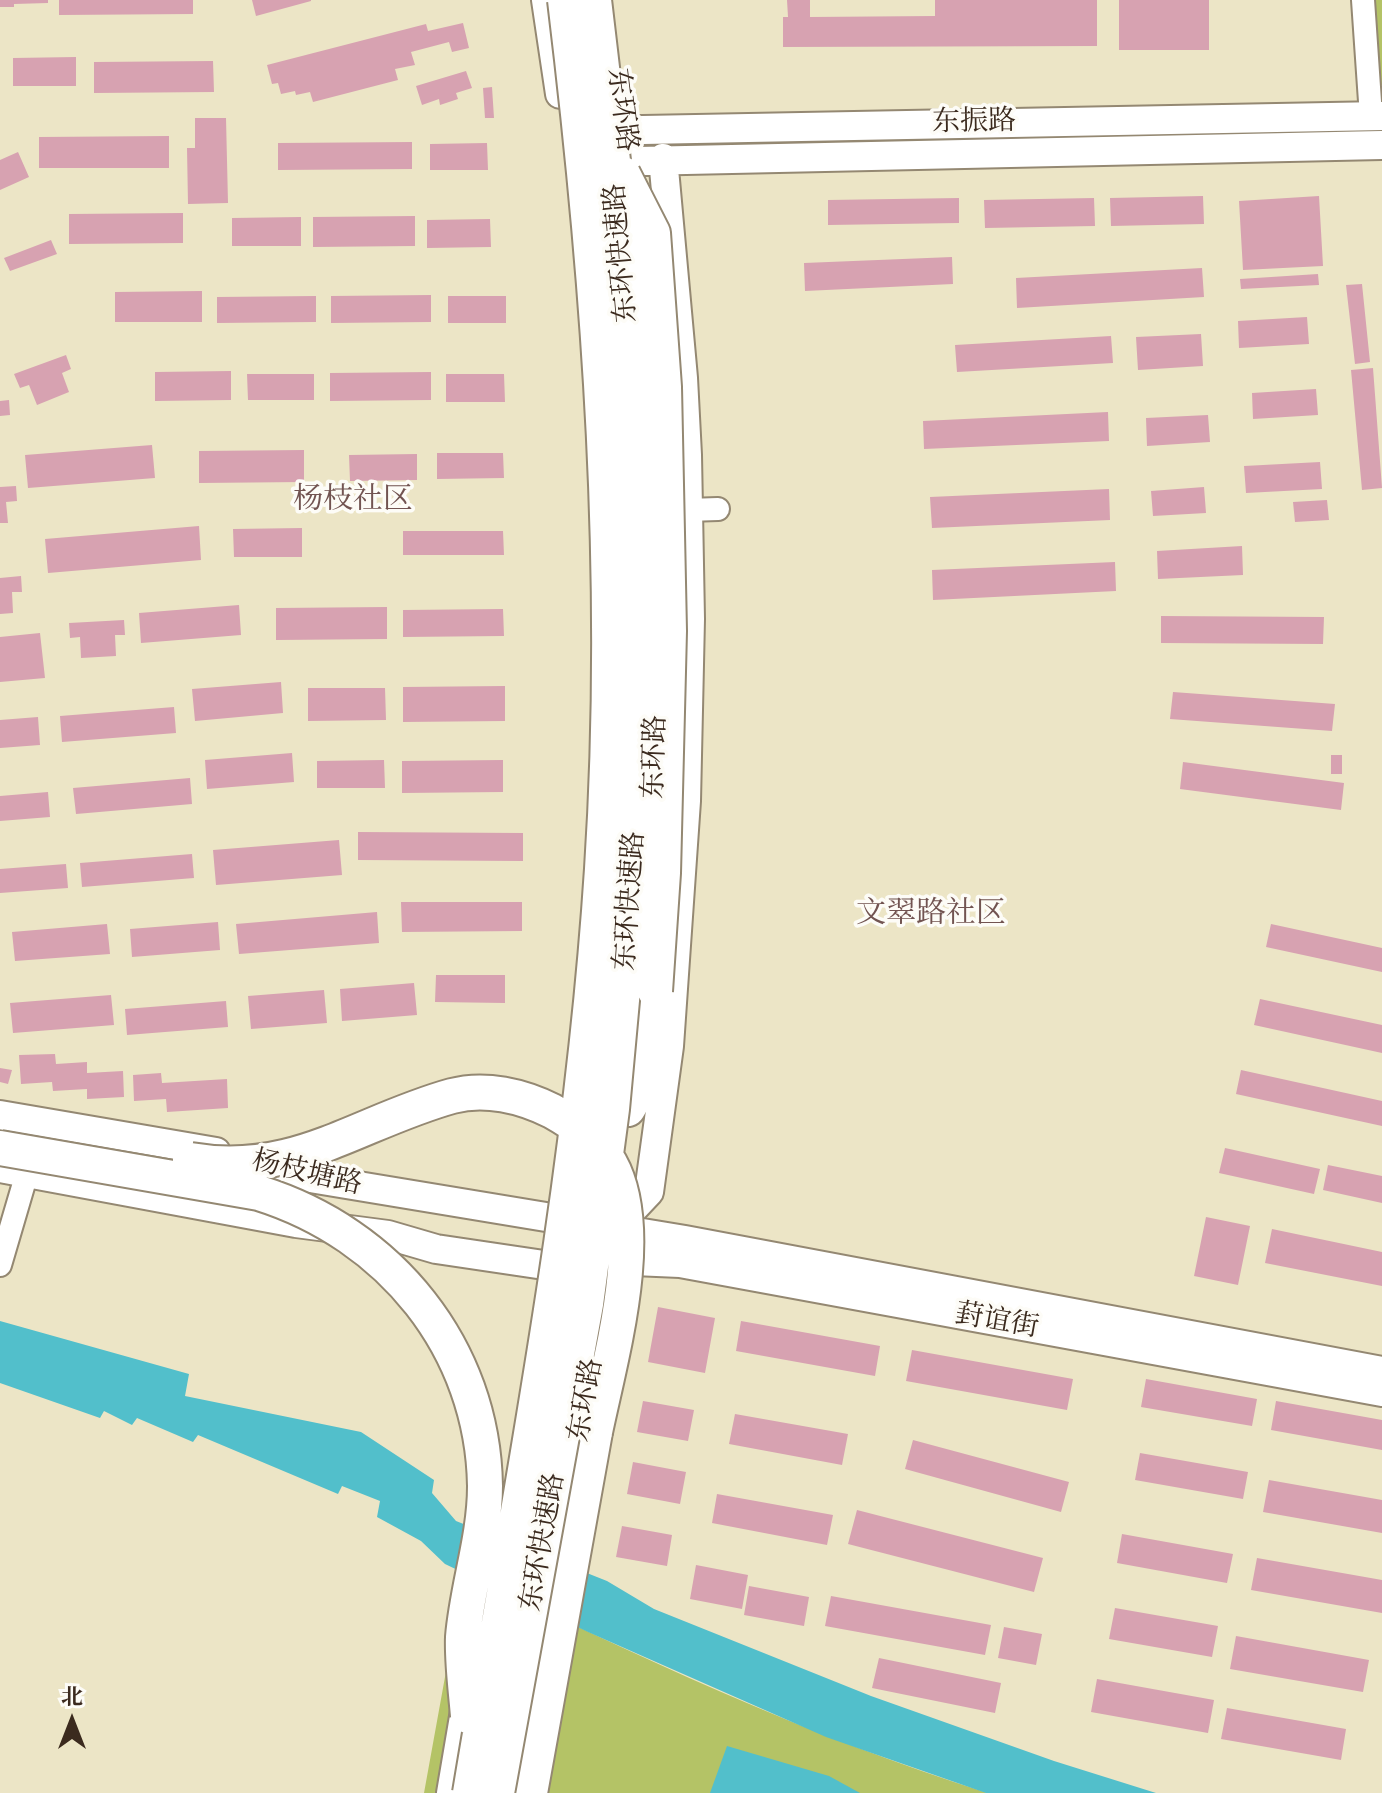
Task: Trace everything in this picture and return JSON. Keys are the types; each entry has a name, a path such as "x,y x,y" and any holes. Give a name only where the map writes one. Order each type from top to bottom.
{"highway":[{"name":"东环快速路","path":"471,1791 556,1286 581,1105 602,865 608,629 604,434 591,238 565,0"},
{"name":"东环快速路","path":"471,1791 586,1304 612,1109 634,870 638,720 637,508 622,237 621,147 594,0"},
{"path":"621,147 653,233 664,387 669,631 663,873 655,991 645,1080 628,1109"},
{"path":"0,1129 213,1164 236,1165 277,1161 319,1148 438,1100 461,1094 488,1093 512,1096 548,1109 583,1131 606,1156 619,1183 626,1232 625,1272 530,1793"},
{"path":"0,1148 259,1193 282,1200 312,1214 370,1252 402,1281 431,1315 468,1384 477,1417 483,1465 483,1520 463,1638 471,1791"},
{"path":"516,1793 545,1710"}],"main road":[{"path":"471,1791 485,1594 553,1219 584,926 592,747 591,488 586,376 565,133 546,0"},
{"name":"东环路","path":"516,1793 611,1260 652,871 658,629 651,387 621,147 608,0"},
{"name":"东振路","path":"568,163 621,147 1376,116"},
{"name":"东振路","path":"565,133 663,158 1382,145"},
{"path":"614,1228 649,1192 669,1046 686,801 690,619 688,510 680,341 663,158"},
{"path":"651,387 655,365 663,352 680,341"},
{"path":"655,502 665,510 688,510"},
{"name":"杨枝塘路","path":"0,1115 222,1153 304,1177 614,1228"},
{"name":"杨枝塘路","path":"14,1170 296,1223 388,1235 436,1249 544,1265 611,1260"},
{"name":"杨枝塘路","path":"229,1209 256,1227 394,1257 436,1249"},
{"name":"葑谊街","path":"614,1228 1382,1371"},
{"name":"葑谊街","path":"611,1260 680,1263 1382,1392"}],"street":[{"path":"1363,0 1376,116"},
{"path":"688,510 718,509"},
{"path":"0,1265 14,1170"}],"green space":[{"path":"1355,0 1382,0 1382,85 1363,86"},
{"path":"464,1572 592,1634 787,1720 920,1771 988,1793 424,1793"}],"water":[{"path":"0,1321 189,1374 185,1396 361,1432 434,1480 432,1493 456,1521 607,1581 654,1609 871,1696 1054,1761 1156,1793 986,1793 826,1737 588,1632 445,1564 421,1541 377,1517 380,1501 342,1486 338,1494 198,1435 193,1442 137,1418 132,1425 104,1411 100,1418 0,1383"},
{"path":"727,1746 829,1776 860,1793 710,1793"}],"building":[{"path":"0,0 48,0 48,3 0,7"},
{"path":"59,0 193,0 193,14 59,15"},
{"path":"252,0 311,0 311,1 256,16"},
{"path":"787,0 810,0 810,17 935,16 935,0 1097,0 1097,46 783,47 783,17 788,17"},
{"path":"1119,0 1209,0 1209,50 1119,50"},
{"path":"463,23 469,48 452,52 449,42 411,52 415,65 395,69 398,80 313,102 310,92 281,94 278,83 272,84 267,65 426,24 428,31"},
{"path":"76,57 76,86 13,86 13,58"},
{"path":"213,61 214,92 94,93 94,62"},
{"path":"466,71 472,88 456,93 458,99 440,105 439,99 422,105 416,86"},
{"path":"492,87 494,118 485,118 483,88"},
{"path":"195,118 226,118 228,203 188,204 187,148 195,148"},
{"path":"169,136 169,168 39,168 39,137"},
{"path":"412,142 412,169 278,170 278,143"},
{"path":"487,143 488,170 430,170 430,144"},
{"path":"18,152 29,177 0,190 0,160"},
{"path":"1203,196 1204,224 1111,226 1110,198"},
{"path":"1319,196 1323,266 1243,270 1239,201"},
{"path":"959,198 959,223 828,225 828,200"},
{"path":"1094,198 1095,226 985,228 984,200"},
{"path":"183,213 183,243 69,244 69,214"},
{"path":"415,216 415,246 313,247 313,217"},
{"path":"301,217 301,246 232,246 232,218"},
{"path":"490,219 491,247 427,248 427,220"},
{"path":"51,240 57,254 10,271 4,258"},
{"path":"952,257 953,284 805,291 804,263"},
{"path":"1202,268 1204,297 1017,308 1016,278"},
{"path":"1318,274 1319,285 1241,289 1240,279"},
{"path":"1362,284 1370,362 1355,364 1346,285"},
{"path":"202,291 202,322 115,322 115,292"},
{"path":"431,295 431,322 331,323 331,296"},
{"path":"316,296 316,322 217,323 217,297"},
{"path":"448,296 506,296 506,323 448,323"},
{"path":"1307,317 1309,344 1239,348 1238,321"},
{"path":"1201,334 1203,366 1138,370 1136,337"},
{"path":"1111,336 1113,363 957,372 955,345"},
{"path":"66,355 71,369 62,373 69,392 37,405 29,385 20,388 14,374"},
{"path":"1373,368 1382,488 1362,490 1351,370"},
{"path":"231,371 231,400 155,401 155,372"},
{"path":"431,372 431,400 330,401 330,373"},
{"path":"247,374 314,374 314,400 248,400"},
{"path":"446,374 504,374 505,402 446,402"},
{"path":"1316,389 1318,415 1253,419 1252,393"},
{"path":"9,400 10,415 0,416 0,401"},
{"path":"1108,412 1109,441 924,449 923,421"},
{"path":"1208,415 1210,442 1147,446 1146,418"},
{"path":"152,445 155,478 28,488 25,455"},
{"path":"304,450 304,482 199,483 199,451"},
{"path":"437,453 503,453 504,478 437,479"},
{"path":"417,454 417,480 350,481 349,455"},
{"path":"1320,462 1322,489 1246,493 1244,466"},
{"path":"16,486 17,501 6,502 8,523 0,523 0,487"},
{"path":"1204,487 1206,513 1153,516 1151,491"},
{"path":"1109,489 1110,520 932,528 930,497"},
{"path":"1327,500 1329,520 1295,522 1293,502"},
{"path":"199,526 201,560 48,573 45,539"},
{"path":"302,528 302,557 234,557 233,529"},
{"path":"403,531 503,531 504,555 403,555"},
{"path":"1242,546 1243,575 1158,579 1157,551"},
{"path":"1115,562 1116,591 933,600 932,570"},
{"path":"21,576 22,592 12,592 13,613 0,614 0,578"},
{"path":"239,605 241,635 141,643 139,613"},
{"path":"387,607 387,639 276,640 276,608"},
{"path":"503,609 504,636 403,637 403,610"},
{"path":"1161,616 1324,617 1323,644 1161,643"},
{"path":"124,620 125,635 115,635 116,656 81,658 80,637 70,638 69,623"},
{"path":"40,633 45,678 0,682 0,637"},
{"path":"281,682 283,713 195,721 192,689"},
{"path":"505,686 505,721 403,722 403,687"},
{"path":"308,688 385,688 386,720 308,721"},
{"path":"1173,692 1335,704 1332,731 1170,719"},
{"path":"174,707 176,733 62,742 60,716"},
{"path":"38,717 40,745 0,748 0,720"},
{"path":"292,753 294,782 207,789 205,760"},
{"path":"1331,755 1342,755 1342,774 1331,774"},
{"path":"384,760 385,788 317,788 317,761"},
{"path":"503,760 503,792 402,793 402,761"},
{"path":"1183,762 1344,783 1341,810 1180,789"},
{"path":"190,778 192,804 76,814 73,788"},
{"path":"48,792 50,817 0,821 0,796"},
{"path":"358,832 523,833 523,861 358,860"},
{"path":"339,840 342,875 216,885 213,850"},
{"path":"192,854 194,878 82,887 80,863"},
{"path":"66,864 68,888 0,893 0,869"},
{"path":"401,902 522,902 522,931 402,932"},
{"path":"377,912 379,943 239,954 236,924"},
{"path":"218,922 220,950 132,957 130,929"},
{"path":"107,924 110,954 15,961 12,932"},
{"path":"1271,924 1382,948 1382,972 1266,947"},
{"path":"436,975 505,975 505,1003 435,1002"},
{"path":"414,983 417,1015 342,1021 340,989"},
{"path":"324,990 327,1023 251,1029 248,996"},
{"path":"111,995 114,1025 13,1033 10,1003"},
{"path":"1260,999 1382,1025 1382,1053 1254,1025"},
{"path":"226,1001 228,1027 127,1035 125,1009"},
{"path":"55,1054 56,1064 87,1062 87,1073 123,1071 124,1097 87,1099 87,1089 53,1091 52,1082 21,1084 19,1055"},
{"path":"0,1068 12,1070 8,1084 0,1082"},
{"path":"1241,1070 1382,1101 1382,1126 1236,1094"},
{"path":"161,1073 162,1083 227,1079 228,1108 167,1112 166,1099 134,1101 133,1075"},
{"path":"1225,1148 1320,1169 1314,1194 1219,1173"},
{"path":"1328,1165 1382,1176 1382,1203 1323,1190"},
{"path":"1206,1217 1250,1226 1238,1285 1194,1276"},
{"path":"1272,1229 1382,1252 1382,1286 1265,1263"},
{"path":"658,1307 715,1318 705,1373 648,1362"},
{"path":"741,1321 880,1346 875,1376 736,1351"},
{"path":"912,1350 1073,1379 1067,1410 906,1381"},
{"path":"1146,1379 1257,1399 1252,1426 1141,1407"},
{"path":"643,1401 694,1410 688,1441 637,1432"},
{"path":"1276,1401 1382,1420 1382,1450 1271,1430"},
{"path":"735,1414 848,1434 842,1465 729,1444"},
{"path":"913,1440 1069,1482 1061,1512 905,1469"},
{"path":"1140,1453 1248,1472 1243,1499 1135,1480"},
{"path":"633,1462 686,1472 680,1504 627,1494"},
{"path":"1269,1480 1382,1500 1382,1533 1263,1512"},
{"path":"717,1494 833,1515 827,1545 712,1523"},
{"path":"857,1510 1043,1558 1034,1592 848,1544"},
{"path":"622,1526 672,1535 667,1566 616,1557"},
{"path":"1122,1534 1233,1554 1227,1583 1117,1563"},
{"path":"1257,1558 1382,1580 1382,1613 1251,1590"},
{"path":"696,1565 748,1575 742,1609 690,1599"},
{"path":"749,1586 809,1597 804,1626 744,1615"},
{"path":"831,1596 991,1625 985,1655 825,1626"},
{"path":"1115,1608 1218,1626 1212,1657 1109,1639"},
{"path":"1004,1627 1042,1634 1036,1665 998,1658"},
{"path":"1236,1636 1369,1660 1363,1692 1230,1669"},
{"path":"879,1658 1001,1683 995,1713 872,1688"},
{"path":"1097,1679 1214,1700 1208,1733 1091,1712"},
{"path":"1227,1708 1346,1729 1341,1760 1221,1739"}],"district":[{"name":"杨枝社区","path":"353,500"},
{"name":"文翠路社区","path":"931,914"}]}
